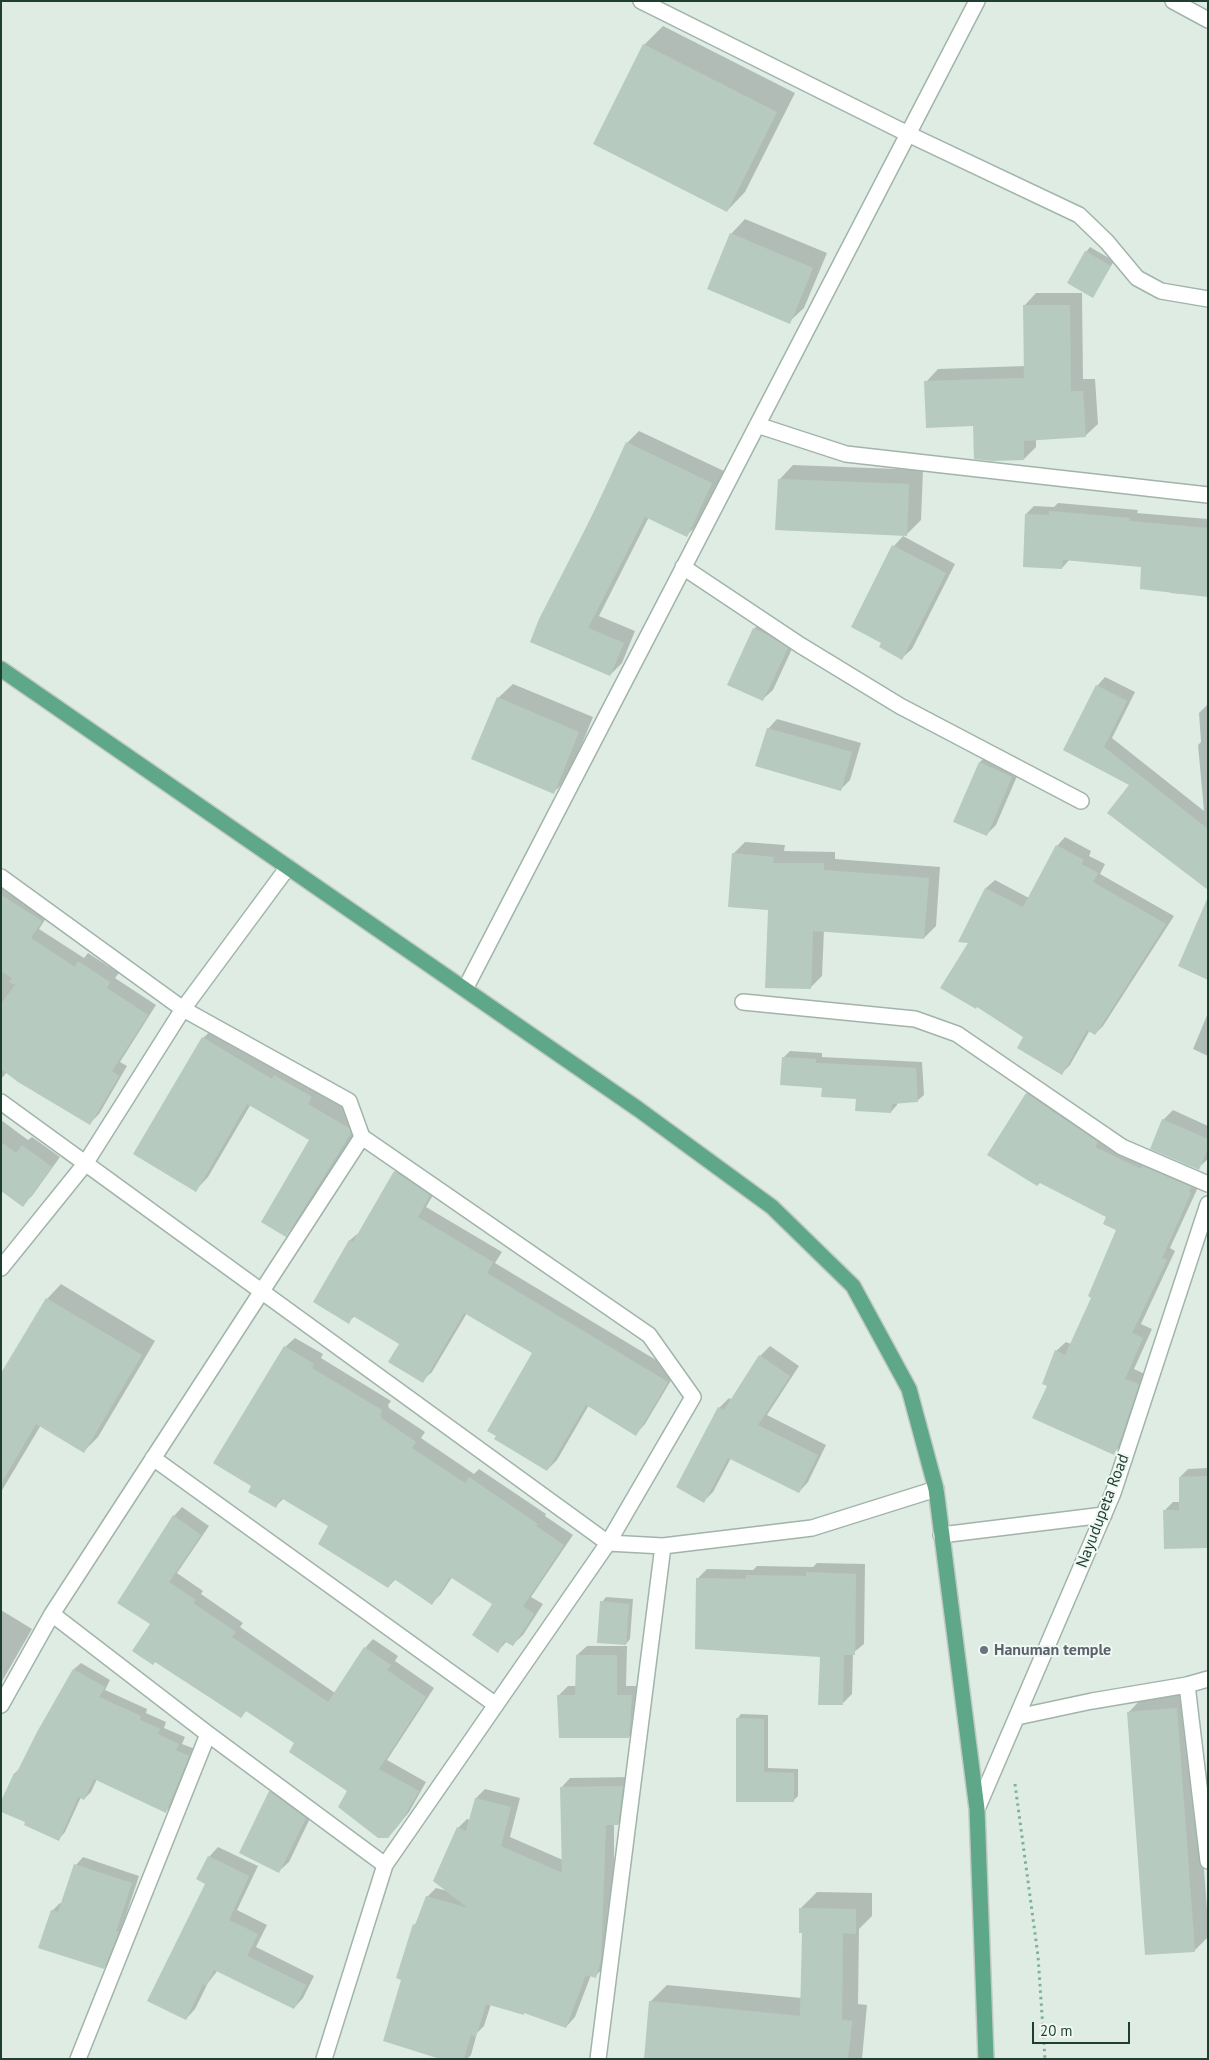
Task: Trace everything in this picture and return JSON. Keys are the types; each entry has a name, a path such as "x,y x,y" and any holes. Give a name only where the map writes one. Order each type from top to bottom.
{"main road":[{"path":"1,669 638,1109 772,1207 853,1286 908,1389 936,1489 977,1809 986,2059"}],"street":[{"path":"641,1 908,134 1079,215 1107,242 1137,278 1161,291 1208,299"},
{"path":"465,989 977,1"},
{"path":"1173,1 1208,20"},
{"path":"757,425 846,454 1208,495"},
{"path":"684,567 800,645 900,706 1081,801"},
{"path":"1,1268 84,1164 183,1009 288,867"},
{"path":"1,877 183,1009 349,1101 362,1136 649,1335 693,1396 608,1543 385,1865 324,2059"},
{"path":"743,1002 914,1019 957,1034 1122,1147 1208,1184"},
{"path":"1,1102 608,1543 663,1546 812,1528 936,1489"},
{"path":"1,1705 52,1614 362,1136"},
{"name":"Nayudupeta Road","path":"977,1809 1113,1493 1204,1228 1208,1204"},
{"path":"153,1458 496,1705"},
{"path":"941,1535 1104,1515"},
{"path":"598,2059 663,1546"},
{"path":"52,1614 208,1734 385,1865"},
{"path":"1017,1717 1092,1701 1187,1685 1208,1678"},
{"path":"1187,1685 1208,1861"},
{"path":"78,2059 208,1734"}],"path":[{"path":"1015,1783 1038,1956 1045,2059"}],"building":[{"path":"643,44 777,112 727,212 593,144"},
{"path":"730,233 813,268 790,324 707,289"},
{"path":"1085,251 1111,266 1093,298 1067,283"},
{"path":"1023,305 1070,305 1071,391 1083,391 1086,437 1024,441 1024,460 993,461 974,459 973,426 926,428 924,381 1024,378"},
{"path":"626,442 712,483 687,537 645,517 588,628 624,643 610,676 530,642 539,619 595,510"},
{"path":"778,479 909,484 907,536 775,530"},
{"path":"1049,511 1130,518 1129,521 1208,528 1208,597 1140,589 1141,567 1063,560 1062,569 1023,567 1025,514 1049,515"},
{"path":"892,545 946,573 902,660 879,647 881,643 851,627"},
{"path":"753,628 788,648 763,701 727,685"},
{"path":"1096,685 1127,701 1104,747 1208,829 1208,890 1107,813 1129,785 1063,750"},
{"path":"497,697 579,732 554,794 471,759"},
{"path":"767,728 852,752 841,791 755,766"},
{"path":"979,762 1012,777 987,836 953,822"},
{"path":"1056,845 1084,860 1081,864 1098,873 1093,882 1166,924 1095,1035 1087,1030 1062,1075 1017,1048 1023,1037 977,1007 976,1009 940,988 968,943 958,942 985,888 1023,907"},
{"path":"732,853 774,857 773,863 824,863 824,870 929,878 924,939 813,931 811,989 765,988 768,910 728,907"},
{"path":"1,895 42,921 31,938 75,967 78,961 110,982 107,988 148,1015 112,1071 119,1076 90,1125 18,1082 1,1069 1,1004 15,985 9,982 12,978 1,971"},
{"path":"1208,897 1208,980 1178,966"},
{"path":"202,1037 272,1079 274,1075 312,1097 308,1104 349,1128 351,1133 286,1237 261,1222 309,1140 247,1104 196,1192 133,1154"},
{"path":"782,1057 816,1059 816,1063 916,1068 918,1102 892,1104 891,1113 855,1111 856,1099 821,1097 822,1088 780,1085"},
{"path":"1026,1093 1098,1142 1095,1147 1141,1169 1142,1166 1191,1187 1189,1192 1191,1193 1162,1258 1167,1260 1132,1333 1143,1338 1125,1379 1139,1384 1114,1455 1032,1418 1047,1386 1042,1384 1055,1350 1065,1355 1091,1298 1088,1296 1116,1230 1103,1224 1106,1217 1040,1183 1037,1186 987,1155"},
{"path":"1162,1119 1208,1139 1208,1148 1199,1170 1150,1149"},
{"path":"1,1142 16,1153 22,1145 52,1167 23,1207 1,1191"},
{"path":"394,1171 430,1195 418,1217 493,1262 487,1273 668,1382 636,1436 586,1405 547,1471 494,1439 496,1436 487,1431 532,1353 464,1313 423,1383 388,1362 399,1344 353,1316 349,1324 313,1302 349,1240 353,1242"},
{"path":"46,1298 142,1355 84,1453 36,1424 1,1484 1,1373"},
{"path":"284,1346 314,1364 312,1368 382,1410 381,1418 416,1442 412,1448 465,1483 469,1477 538,1524 536,1526 564,1545 523,1606 534,1614 513,1646 504,1641 498,1653 472,1635 492,1604 450,1577 432,1605 394,1579 388,1588 318,1544 328,1526 281,1498 276,1508 248,1492 251,1486 213,1463"},
{"path":"759,1355 790,1376 758,1425 818,1455 799,1493 728,1458 704,1503 676,1487 718,1407 724,1410"},
{"path":"1208,1476 1208,1548 1164,1549 1163,1510 1179,1510 1179,1477"},
{"path":"173,1515 201,1535 169,1582 196,1600 193,1603 236,1632 232,1637 328,1702 364,1647 391,1665 387,1670 426,1697 379,1769 419,1791 401,1822 388,1838 378,1838 338,1807 347,1791 289,1752 294,1743 246,1711 241,1718 155,1662 153,1665 132,1651 150,1624 117,1603"},
{"path":"806,1572 856,1574 855,1655 844,1655 843,1705 818,1705 820,1657 695,1649 696,1578 746,1579 746,1575 806,1576"},
{"path":"600,1601 629,1604 626,1645 597,1643"},
{"path":"576,1655 617,1655 617,1695 632,1695 629,1738 559,1738 557,1695 575,1695"},
{"path":"73,1669 105,1687 99,1697 141,1716 140,1720 160,1729 158,1734 179,1744 176,1750 189,1756 166,1813 94,1779 84,1800 78,1797 59,1841 24,1825 25,1822 1,1812 1,1801 14,1773 16,1774 37,1732"},
{"path":"1177,1708 1195,1952 1145,1955 1127,1712"},
{"path":"736,1718 764,1719 764,1772 794,1773 794,1802 736,1802"},
{"path":"623,1786 618,1825 606,1825 601,1959 596,1978 586,1975 566,2028 524,2013 524,2015 486,2004 476,2037 471,2035 464,2059 440,2059 383,2041 401,1980 396,1978 413,1924 415,1925 426,1896 468,1908 433,1881 457,1827 466,1831 475,1798 511,1807 501,1846 562,1873 560,1787"},
{"path":"269,1791 306,1818 279,1873 239,1853"},
{"path":"208,1856 249,1876 229,1920 258,1934 247,1956 306,1985 294,2009 214,1970 206,1986 203,1984 186,2020 147,2001 205,1884 196,1879"},
{"path":"74,1864 132,1883 116,1931 119,1932 104,1969 38,1948 51,1910 58,1912"},
{"path":"799,1908 856,1909 856,1934 843,1933 842,2020 852,2021 848,2059 644,2059 649,2001 800,2016 802,1933 799,1933"}],"place":[{"name":"Hanuman temple","path":"984,1650"}]}
